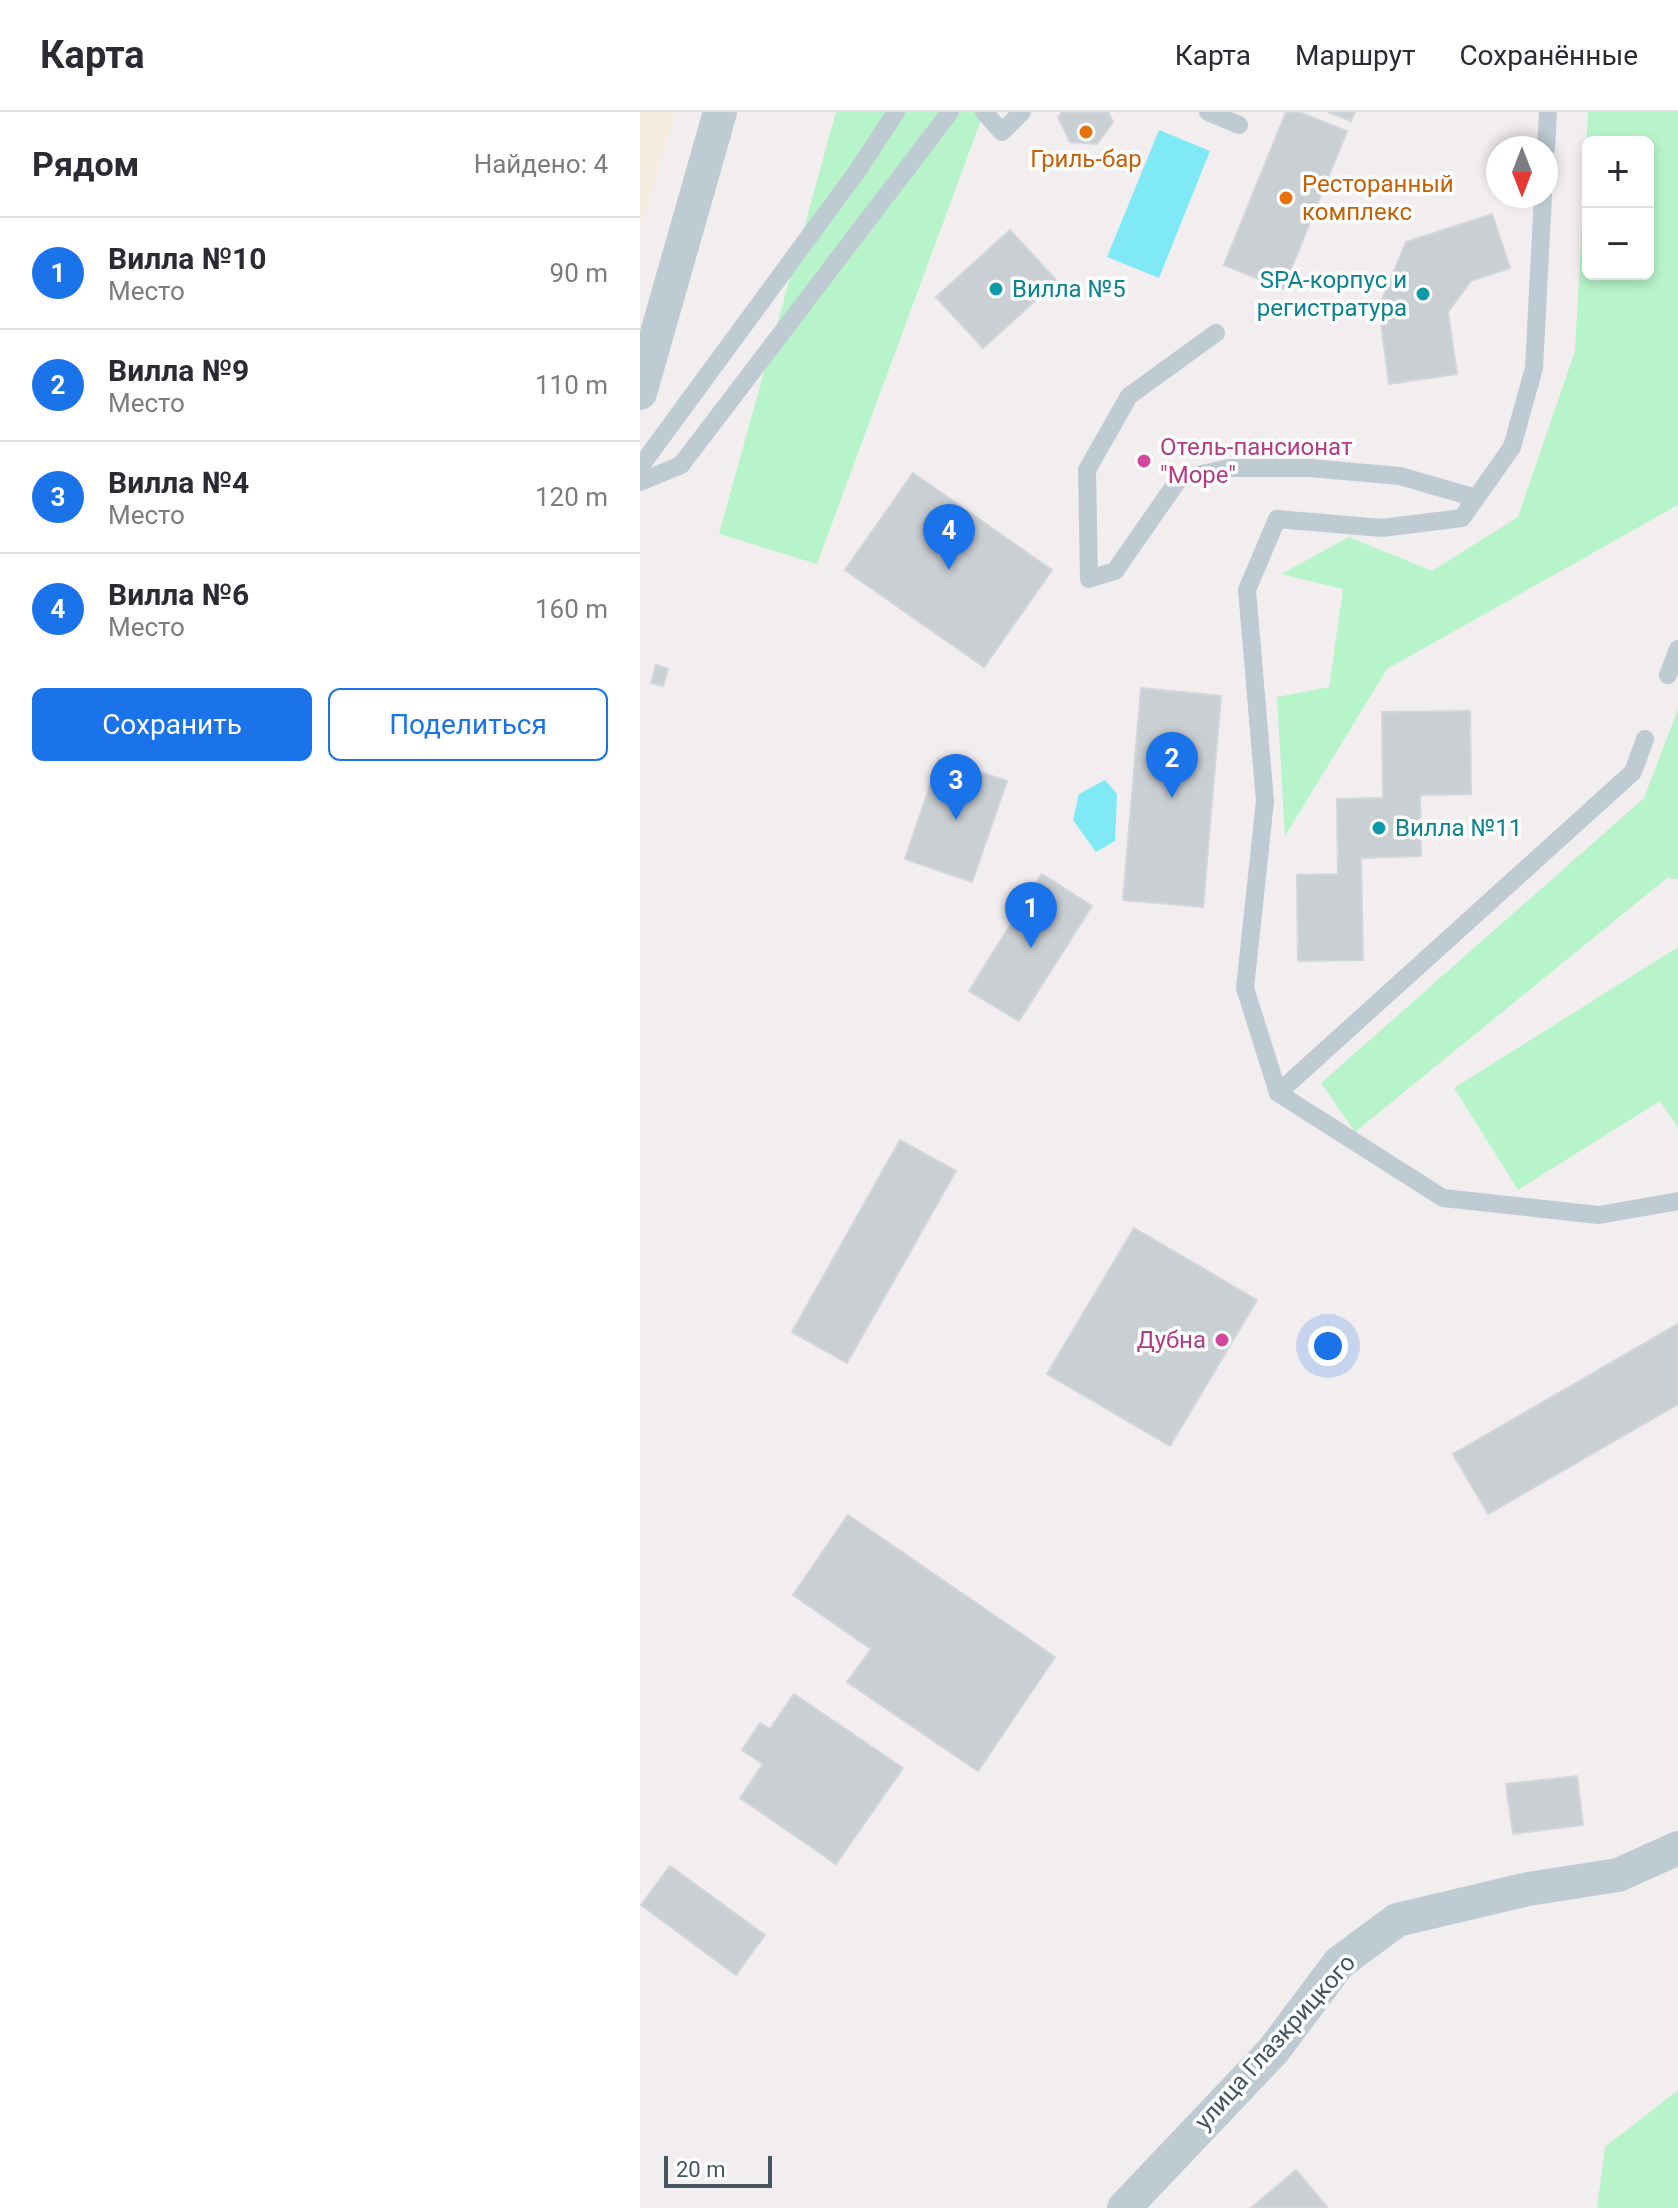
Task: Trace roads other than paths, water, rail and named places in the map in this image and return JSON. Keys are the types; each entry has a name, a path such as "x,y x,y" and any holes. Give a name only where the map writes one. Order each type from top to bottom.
{"street":[{"path":"640,393 720,112"},
{"name":"улица Глазкрицкого","path":"1124,2208 1273,2051 1339,1963 1397,1920 1528,1889 1618,1875 1678,1848"}],"lane":[{"path":"640,467 858,170 896,112"},
{"path":"640,482 681,465 950,112"},
{"path":"984,112 1002,132 1022,112"},
{"path":"1208,112 1239,125"},
{"path":"1547,136 1548,112"},
{"path":"1542,208 1534,368 1512,447 1462,518 1382,528 1277,519 1247,590 1265,801 1245,988 1278,1093 1443,1198 1599,1215 1678,1201"},
{"path":"1216,333 1129,396 1087,470 1089,579 1115,571 1179,479 1229,468 1310,468 1400,476 1476,498"},
{"path":"1668,675 1678,649"},
{"path":"1278,1093 1633,772 1645,739"}],"water":[{"path":"1159,130 1210,151 1159,278 1107,257"},
{"path":"1105,780 1117,794 1115,841 1096,852 1073,820 1079,794"}],"place":[{"name":"Гриль-бар","path":"1086,132"},
{"name":"Ресторанный комплекс","path":"1286,198"},
{"name":"Вилла №5","path":"996,289"},
{"name":"SPA-корпус и регистратура","path":"1423,294"},
{"name":"Отель-пансионат \"Море\"","path":"1144,461"},
{"name":"Вилла №6","path":"949,570"},
{"name":"Вилла №9","path":"1172,798"},
{"name":"Вилла №4","path":"956,820"},
{"name":"Вилла №11","path":"1379,828"},
{"name":"Вилла №10","path":"1031,948"},
{"name":"Дубна","path":"1222,1340"}]}
